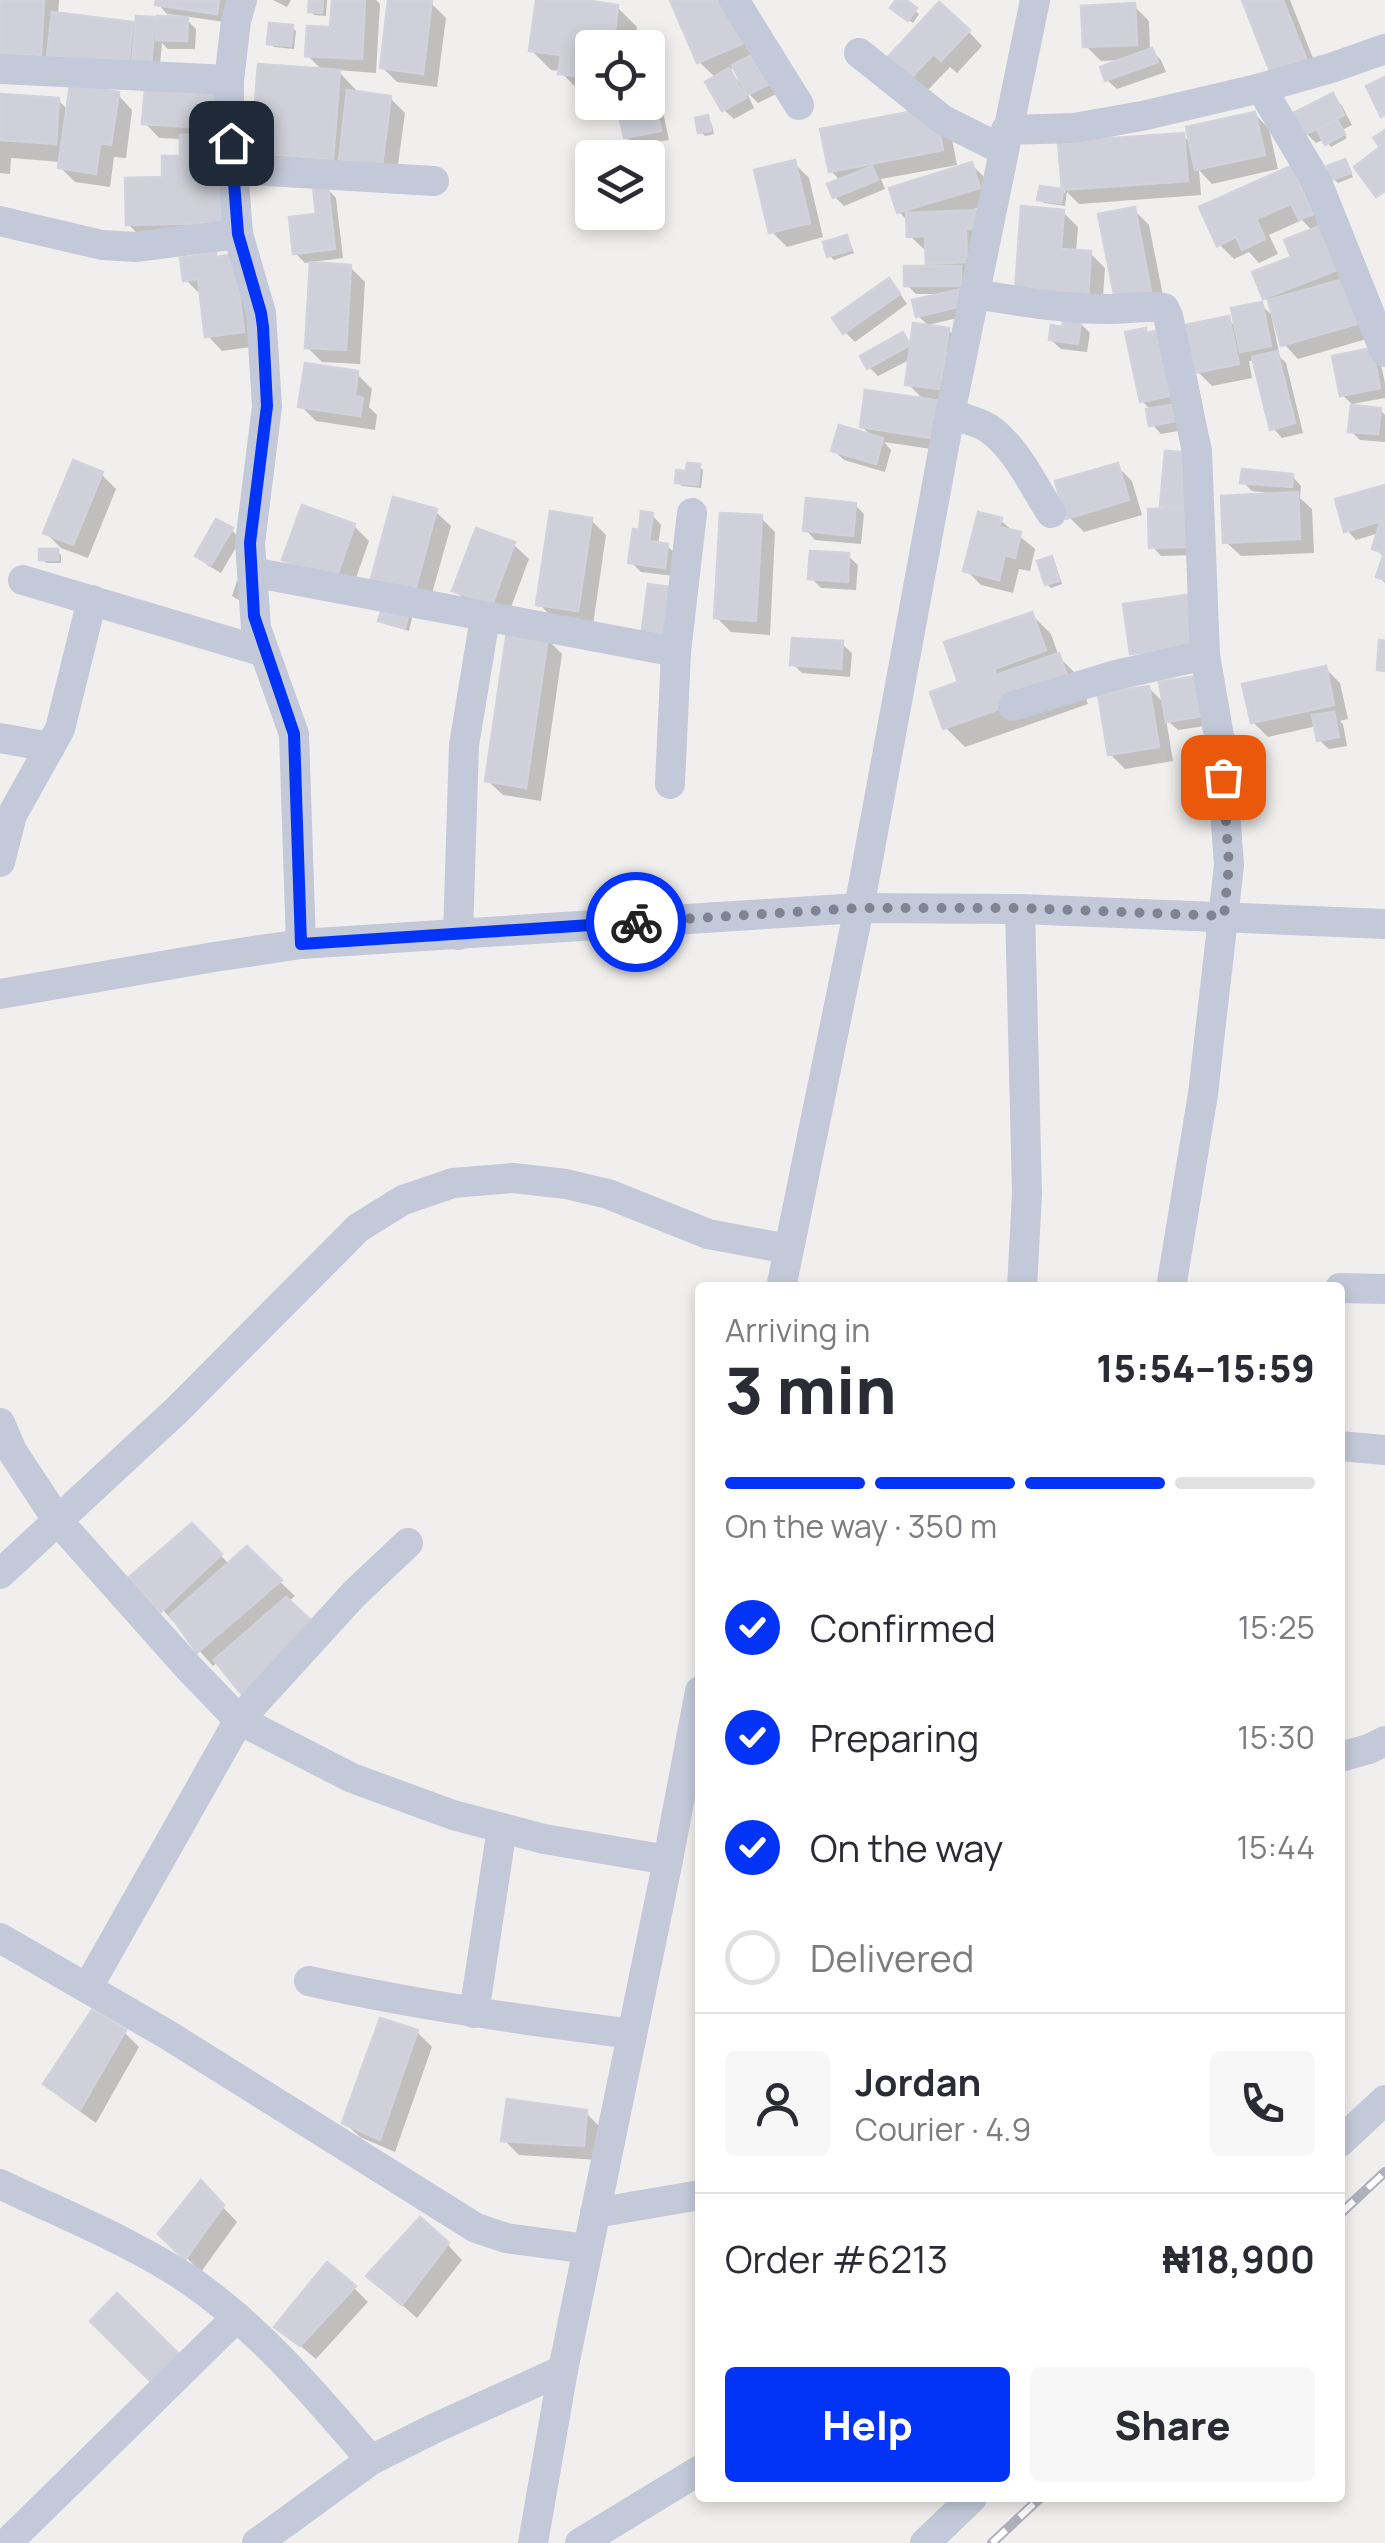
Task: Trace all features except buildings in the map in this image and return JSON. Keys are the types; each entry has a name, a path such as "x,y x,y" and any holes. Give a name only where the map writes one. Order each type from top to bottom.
{"street":[{"path":"242,0 229,80 229,117 238,234 261,313 267,406 250,543 254,616 294,734 301,944"},
{"path":"734,0 799,105"},
{"path":"782,1282 859,908 1004,140 1035,0"},
{"path":"859,53 943,120 1004,140 1142,116 1262,88 1385,49"},
{"path":"0,69 229,80"},
{"path":"1262,88 1318,182 1385,352"},
{"path":"233,169 434,182"},
{"path":"0,221 135,248 238,234"},
{"path":"974,294 1108,309 1164,308 1197,451 1205,655 1220,742 1229,865 1198,1126 1172,1282"},
{"path":"950,414 992,430 1011,451 1051,513"},
{"path":"670,784 676,652 692,513"},
{"path":"252,572 676,652"},
{"path":"24,580 264,652"},
{"path":"0,862 12,815 60,729 92,600"},
{"path":"458,935 464,745 485,618"},
{"path":"1013,706 1112,676 1205,655"},
{"path":"0,738 50,747"},
{"path":"1,987 301,944 859,908 1020,908 1385,924"},
{"path":"1020,908 1028,1194 1022,1282"},
{"path":"0,1574 177,1410 358,1228 403,1200 453,1184 513,1178 566,1184 608,1194 708,1234 788,1249"},
{"path":"1345,1288 1385,1289"},
{"path":"0,1423 12,1451 58,1521 239,1720 352,1778 453,1815 544,1838 668,1860"},
{"path":"1345,1446 1385,1450"},
{"path":"88,1987 239,1720 354,1594 408,1543"},
{"path":"532,2543 563,2370 695,1733"},
{"path":"1345,1756 1385,1741"},
{"path":"474,2013 502,1828"},
{"path":"0,1938 88,1987 476,2228 506,2238 588,2249"},
{"path":"309,1981 474,2013 632,2034"},
{"path":"1345,2137 1385,2100"},
{"path":"0,2184 146,2254 193,2282 237,2317 301,2378 372,2460"},
{"path":"595,2212 695,2195"},
{"path":"0,2536 6,2543 237,2317"},
{"path":"257,2543 372,2460 563,2370"},
{"path":"580,2543 695,2473"},
{"path":"925,2543 968,2502"}],"railway":[{"path":"1345,2209 1385,2172"},
{"path":"992,2543 1036,2502"}],"way so far":[{"path":"636,922 859,908 1020,908 1224,916 1229,865 1223,777"}],"route":[{"path":"231,143 238,234 263,327 267,406 250,543 254,616 294,734 301,944 636,922"}]}
